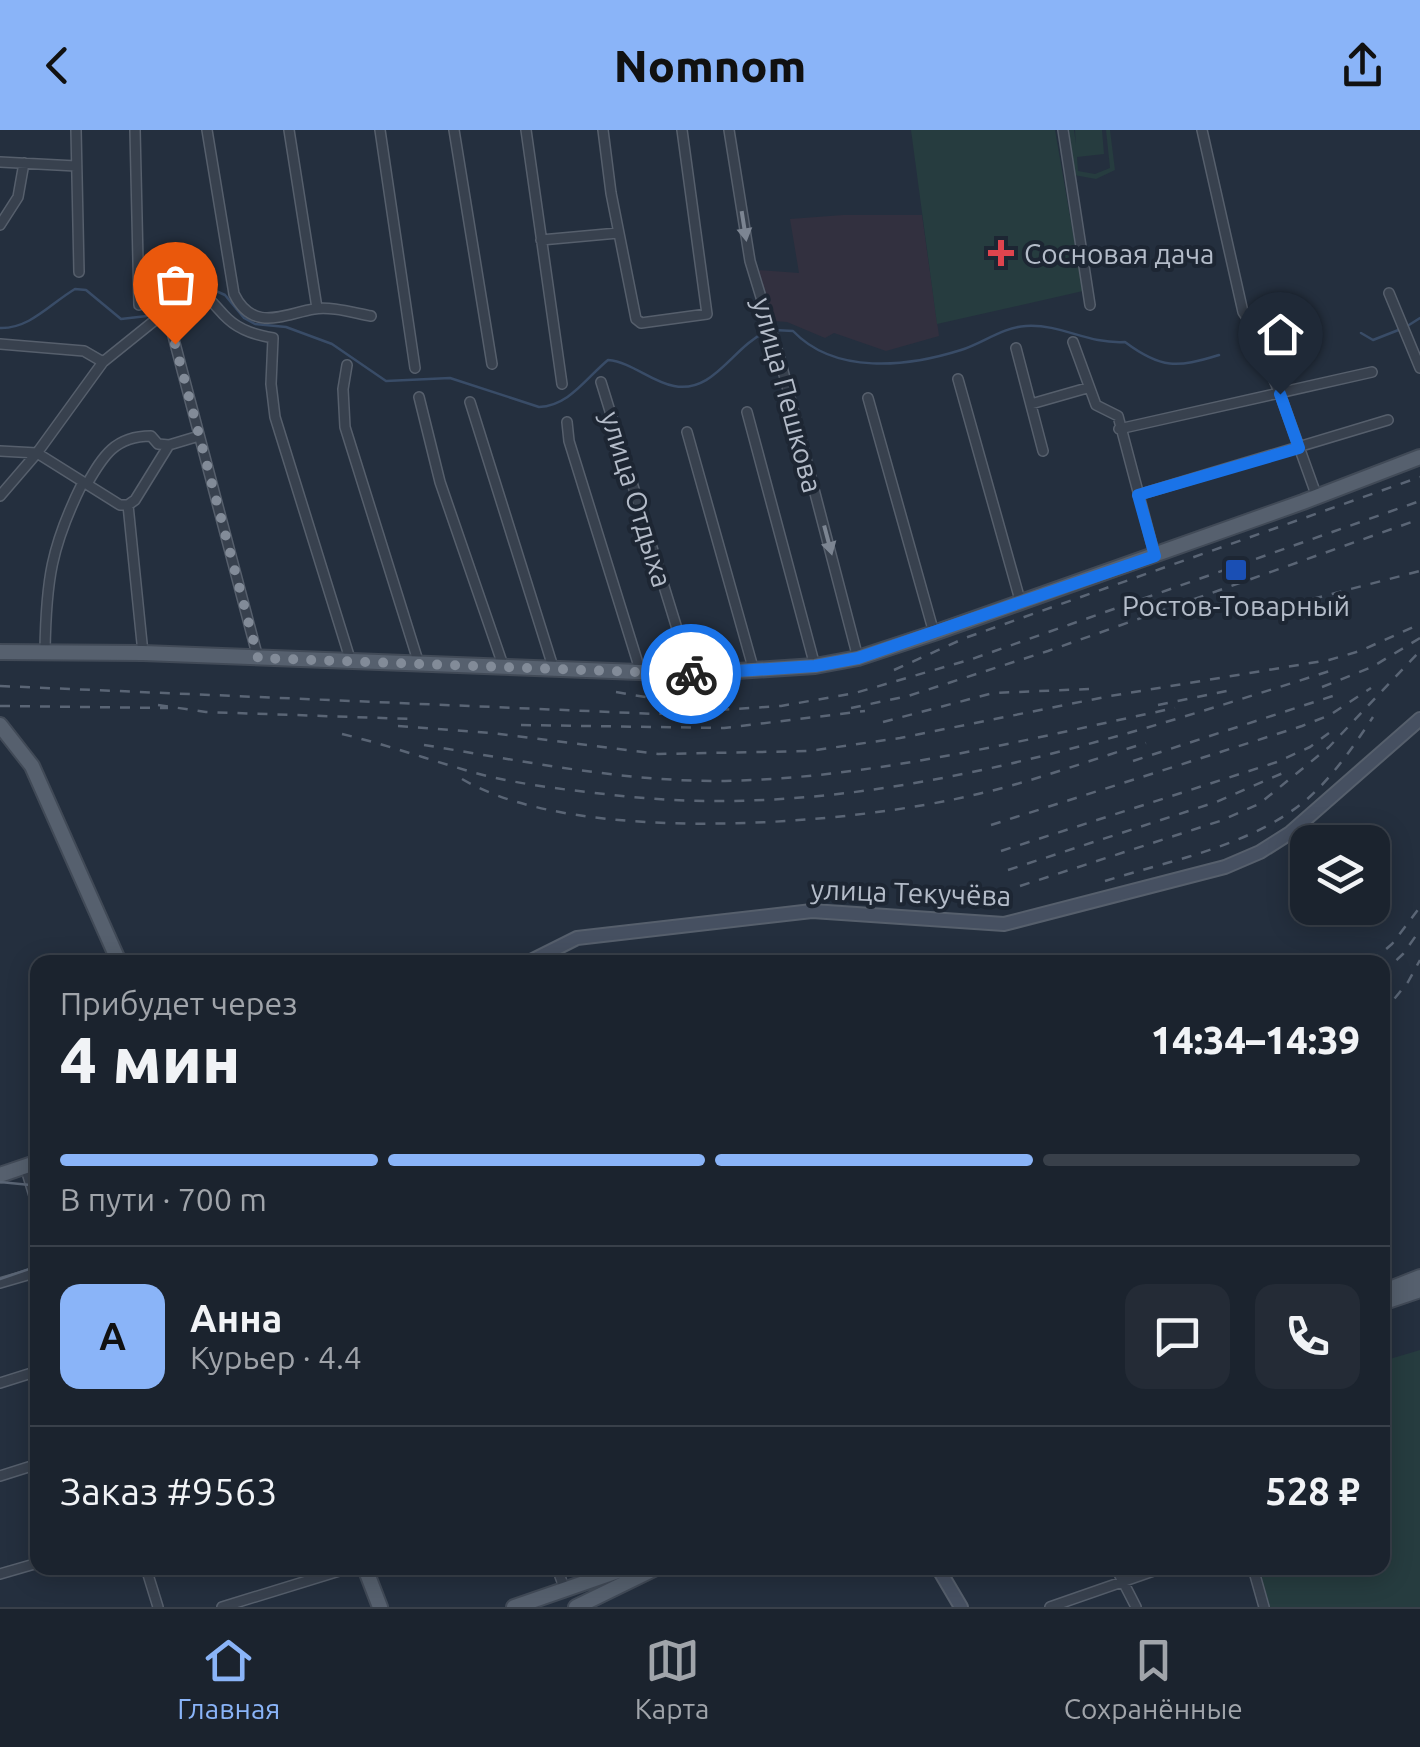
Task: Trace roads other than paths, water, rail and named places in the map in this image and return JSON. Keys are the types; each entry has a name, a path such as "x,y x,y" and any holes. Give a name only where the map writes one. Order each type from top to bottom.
{"main road":[{"path":"0,652 143,653 691,674 815,666 858,658 934,633 1420,457"},
{"name":"улица Текучёва","path":"543,955 577,938 812,911 1004,924 1224,867 1260,852 1290,833 1420,719"},
{"path":"0,725 32,766 116,955"},
{"path":"0,1174 30,1164"},
{"path":"1390,1289 1420,1278"},
{"path":"1390,1301 1420,1290"},
{"path":"372,1575 383,1607"},
{"path":"514,1607 607,1575"},
{"path":"576,1607 642,1575"},
{"path":"942,1575 960,1607"}],"street":[{"path":"76,130 78,272"},
{"path":"136,130 139,305"},
{"path":"207,130 234,294 248,311 272,320 316,308 371,316"},
{"path":"288,130 316,308"},
{"path":"380,130 415,368"},
{"path":"454,130 492,364"},
{"path":"526,130 562,384"},
{"path":"603,130 618,233 636,319 641,324 707,314 682,130"},
{"name":"улица Пешкова","path":"729,130 750,261 781,362 858,658"},
{"path":"1063,130 1090,305"},
{"path":"1202,130 1243,312 1252,325"},
{"path":"0,162 76,166"},
{"path":"0,225 18,197 24,163"},
{"path":"541,240 618,233"},
{"path":"1389,293 1419,365"},
{"path":"0,496 37,454 102,362 180,300 204,297 217,303 235,324 274,338 275,417 351,662"},
{"path":"167,312 258,658"},
{"path":"1256,338 1317,497"},
{"path":"1072,342 1096,405 1118,416 1155,556"},
{"path":"0,344 84,351 102,362"},
{"path":"1016,348 1044,451"},
{"path":"347,365 343,389 345,427 419,664"},
{"path":"1119,429 1372,372"},
{"path":"958,379 1020,600"},
{"name":"улица Отдыха","path":"601,382 691,674"},
{"path":"1031,404 1087,388"},
{"path":"419,398 440,482 504,668"},
{"path":"868,398 934,633"},
{"path":"470,402 554,670"},
{"path":"747,412 815,666"},
{"path":"1138,495 1388,420"},
{"path":"567,422 569,441 642,673"},
{"path":"687,432 754,672"},
{"path":"45,651 51,557 85,483 106,451 115,443 145,435 158,444 169,445 199,436"},
{"path":"143,653 128,505 169,445"},
{"path":"0,451 37,454 120,505 128,505"},
{"path":"0,1283 30,1274"},
{"path":"0,1383 30,1374"},
{"path":"0,1476 30,1467"},
{"path":"0,1574 30,1565"},
{"path":"148,1575 158,1607"},
{"path":"222,1607 326,1575"},
{"path":"559,1575 564,1590"},
{"path":"1120,1575 1136,1607"},
{"path":"1050,1607 1141,1575"},
{"path":"1256,1575 1264,1607"}],"waterway":[{"path":"0,328 31,320 75,289 86,290 121,319 147,316 160,300 192,284 225,295 244,318 255,324 286,327 332,344 386,381 450,378 539,407 568,396 608,360 674,386 701,383 766,332"},
{"path":"1409,325 1420,318"},
{"path":"774,330 793,331 829,355 873,363 940,356 1026,326 1125,342 1170,364 1219,355"},
{"path":"1361,333 1373,340 1401,329"}],"tram line":[{"path":"0,1182 30,1185"},
{"path":"0,1279 30,1269"}],"railway":[{"path":"894,670 965,638 1420,477"},
{"path":"0,686 657,714 781,706 855,693 972,659 1420,501"},
{"path":"851,708 908,696 1048,651 1420,519"},
{"path":"1293,604 1420,571"},
{"path":"398,726 658,754 809,751 1329,660 1360,651 1420,624"},
{"path":"1322,687 1372,667 1420,638"},
{"path":"1020,886 1220,821 1259,804 1329,747 1420,651"},
{"path":"342,734 484,775 543,786 622,796 713,801 803,797 893,787 983,770 1160,724 1333,670"},
{"path":"991,825 1302,726 1330,715 1371,688"},
{"path":"883,722 993,693 1089,689"},
{"path":"1158,705 1232,690"},
{"path":"616,692 674,702"},
{"path":"1133,761 1342,693"},
{"path":"158,705 206,712 412,719"},
{"path":"0,706 168,708"},
{"path":"424,745 649,778 725,781 895,765 1175,708"},
{"path":"521,725 724,728 865,711"},
{"path":"1105,881 1235,841 1283,816 1324,782 1373,717"},
{"path":"1001,851 1277,762 1329,733"},
{"path":"462,779 512,800 573,814 642,822 789,821 924,805 978,794 1146,743"},
{"path":"1008,870 1216,802 1290,770"},
{"path":"1379,955 1420,907"},
{"path":"1390,966 1420,930"},
{"path":"1390,1004 1420,960"}],"place":[{"name":"Сосновая дача","path":"1001,253"},
{"name":"Ростов-Товарный","path":"1236,570"}]}
